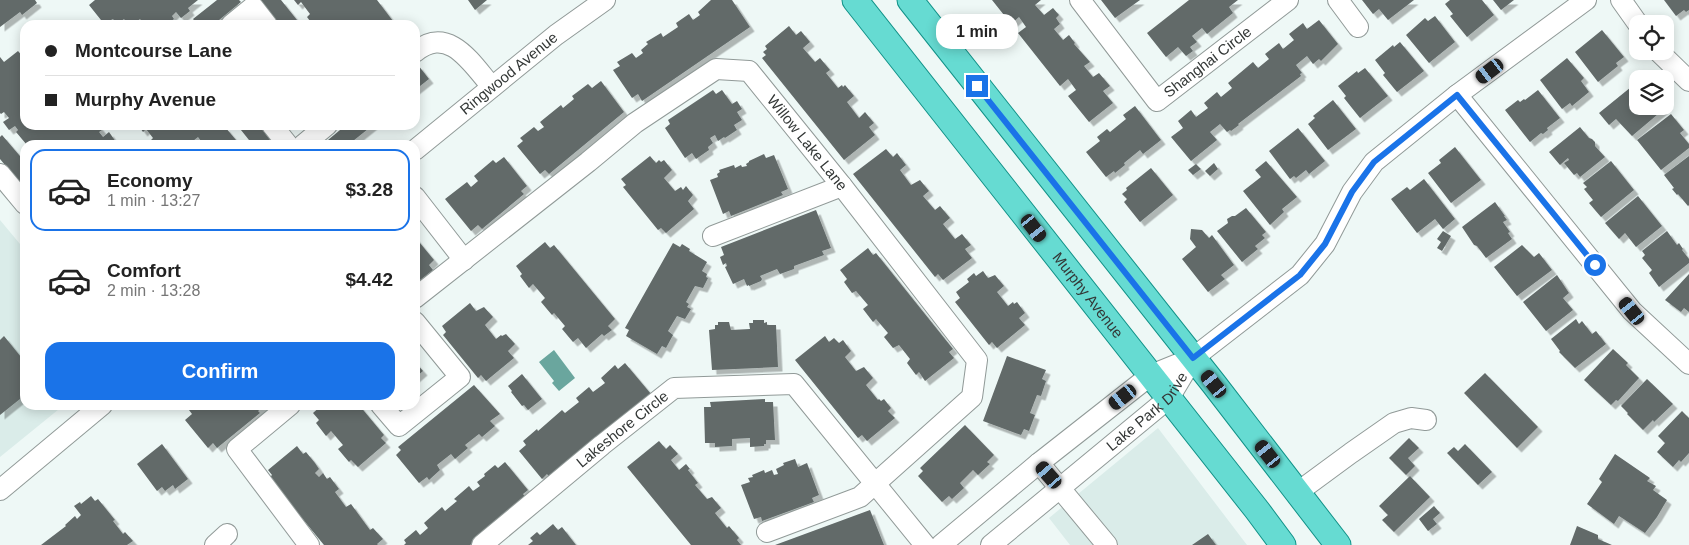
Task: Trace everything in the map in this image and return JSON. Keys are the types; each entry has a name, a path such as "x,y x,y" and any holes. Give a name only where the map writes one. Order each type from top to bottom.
{"main road":[{"name":"Murphy Avenue","path":"855,0 1283,545"},
{"path":"910,0 1338,545"}],"street":[{"name":"Ringwood Avenue","path":"420,146 556,35 605,0"},
{"name":"Shanghai Circle","path":"1080,0 1157,101 1288,0"},
{"path":"1338,0 1358,27"},
{"path":"1193,358 1300,275 1325,244 1352,192 1374,162 1457,95 1586,0"},
{"path":"1621,0 1632,15"},
{"path":"237,20 253,7 263,20"},
{"path":"420,48 436,43 450,44 462,51 492,87"},
{"path":"1667,60 1689,81"},
{"name":"Willow Lake Lane","path":"420,294 635,122 716,68 749,71 842,186 977,360 972,397 860,497 766,532"},
{"path":"1457,95 1632,311 1689,364"},
{"path":"276,130 284,140"},
{"path":"309,140 321,130"},
{"path":"0,174 20,198"},
{"path":"713,236 842,186"},
{"path":"420,203 464,260"},
{"path":"420,328 460,377 420,409"},
{"name":"Lake Park Drive","path":"941,545 1039,463 1151,375 1193,358"},
{"name":"Lake Park Drive","path":"991,545 1169,398 1193,358"},
{"name":"Lakeshore Circle","path":"482,545 674,388 794,384 925,545"},
{"path":"0,490 96,410"},
{"path":"284,410 237,449 309,545"},
{"path":"385,410 399,426 419,410"},
{"path":"1298,492 1351,452 1394,424 1411,418 1426,420"},
{"path":"1039,463 1107,545"}],"shaded area":[{"path":"0,220 20,244 20,410 58,410 0,457"},
{"path":"1158,428 1247,545 1070,545 1049,518"}],"water":[{"path":"554,350 575,378 559,391 552,383 554,381 539,362"}],"building":[{"path":"0,0 35,0 37,3 22,15 20,12 0,27"},
{"path":"95,0 198,0 188,8 190,11 181,18 176,12 172,16 173,20 101,20 89,5"},
{"path":"217,0 239,0 241,2 219,20 193,19"},
{"path":"259,0 281,0 297,20 275,20"},
{"path":"294,0 377,0 392,20 309,20 307,17 310,14 301,2 298,5"},
{"path":"468,0 487,0 475,10"},
{"path":"711,0 732,0 750,27 642,101 638,94 632,98 613,70 620,66 617,62 632,53 636,58 643,53 641,50 648,44 646,42 661,33 663,37 678,27 676,23 689,14 693,20 700,15 698,12"},
{"path":"992,0 1041,0 1035,5 1044,15 1053,8 1059,15 1056,18 1060,24 1054,29 1063,40 1069,35 1074,44 1090,62 1084,66 1093,77 1099,73 1110,86 1103,91 1113,103 1089,122 1068,96 1076,90 1068,79 1060,86 1018,33 1026,27 1019,17 1011,24 1007,22"},
{"path":"1101,0 1140,0 1115,18"},
{"path":"1189,0 1238,0 1229,7 1233,13 1207,34 1202,28 1192,36 1197,42 1190,47 1193,51 1186,56 1178,47 1166,57 1147,33"},
{"path":"1362,0 1414,0 1388,20 1379,9 1373,14"},
{"path":"1450,0 1482,0 1494,15 1467,37 1450,16 1453,14 1445,4"},
{"path":"1493,0 1514,0 1501,10"},
{"path":"1664,0 1689,0 1689,10 1686,12 1684,10 1676,16"},
{"path":"1435,16 1455,42 1429,63 1406,35 1425,18 1428,21"},
{"path":"1319,20 1338,44 1321,61 1319,59 1313,64 1307,56 1296,65 1302,73 1300,74 1301,76 1231,131 1227,132 1220,124 1210,132 1217,140 1191,161 1171,137 1183,128 1178,121 1191,110 1196,117 1208,108 1204,103 1217,92 1221,97 1232,88 1228,83 1253,62 1258,68 1269,59 1265,54 1279,43 1283,49 1294,40 1289,34 1303,23 1307,29"},
{"path":"789,26 796,35 801,31 810,42 803,48 815,62 820,58 830,70 826,73 838,88 845,85 854,96 847,102 859,118 865,112 874,123 869,127 875,135 844,160 762,58 766,55 763,52 767,49 765,46"},
{"path":"1602,30 1624,57 1616,63 1618,66 1598,82 1575,52"},
{"path":"1400,42 1424,71 1397,92 1383,75 1385,73 1375,60 1393,45 1394,47"},
{"path":"18,51 20,53 20,130 102,130 99,132 103,137 109,132 115,140 23,140 16,132 18,130 15,126 9,130 3,122 9,118 4,112 0,113 0,57 4,62"},
{"path":"1567,58 1584,78 1581,81 1589,92 1572,106 1570,103 1562,109 1540,80"},
{"path":"420,68 429,79 420,86"},
{"path":"1365,68 1388,96 1360,118 1344,98 1346,96 1338,86 1357,71 1358,73"},
{"path":"601,81 624,112 549,174 545,170 540,174 517,146 523,141 520,138 534,127 538,131 544,127 540,122 561,105 563,108 574,99 572,96 588,84 592,88"},
{"path":"1629,89 1629,115 1657,115 1632,136 1616,119 1609,125 1599,113"},
{"path":"713,90 716,94 722,90 732,104 737,101 742,109 737,112 742,120 734,125 737,130 725,138 718,141 715,135 710,138 713,143 708,147 709,150 696,159 692,153 685,158 665,128 670,124 668,120"},
{"path":"1538,90 1560,118 1547,128 1548,130 1543,134 1541,133 1530,142 1505,110 1518,100 1520,102 1525,100"},
{"path":"1333,100 1356,129 1328,150 1308,124 1315,118 1313,116"},
{"path":"1135,106 1161,140 1143,154 1140,150 1115,173 1114,171 1106,177 1086,152 1100,141 1097,137 1107,129 1110,132 1126,119 1123,115"},
{"path":"1672,115 1684,130 1680,133 1689,144 1689,148 1661,170 1637,140"},
{"path":"1580,127 1595,142 1595,146 1605,157 1580,177 1577,173 1574,175 1564,163 1569,160 1568,158 1560,165 1549,152"},
{"path":"1298,128 1325,161 1309,174 1306,170 1296,178 1294,176 1290,179 1269,151"},
{"path":"147,130 228,130 236,140 200,140 198,137 194,140 151,140 153,138"},
{"path":"241,130 263,130 270,140 249,140"},
{"path":"340,130 367,130 354,140 328,140"},
{"path":"2,135 20,156 20,183 0,159 0,137"},
{"path":"1455,147 1481,180 1451,203 1428,173 1441,163 1439,160"},
{"path":"886,149 893,157 897,153 906,165 900,170 911,185 920,180 929,191 923,196 935,210 940,206 950,218 943,224 955,239 962,234 971,245 965,249 972,258 943,280 938,274 935,277 853,174"},
{"path":"764,154 766,158 774,155 788,189 781,192 783,195 731,216 729,211 723,214 710,180 718,177 719,170 734,165 735,168 741,165 742,167 747,166 746,164 749,161"},
{"path":"650,156 656,163 659,160 661,162 664,160 672,170 664,178 675,191 681,187 683,190 686,186 693,195 688,201 694,209 666,233 661,228 658,230 623,187 626,185 621,179"},
{"path":"1689,156 1688,206 1672,189 1674,188 1664,175"},
{"path":"504,157 527,186 521,191 524,194 482,229 478,225 471,231 445,199 467,182 471,187 478,181 474,176 493,160 496,163"},
{"path":"1266,161 1297,197 1282,209 1284,212 1270,225 1243,191 1261,177 1255,170"},
{"path":"1611,161 1634,190 1601,217 1589,203 1593,200 1584,189 1587,187 1583,183"},
{"path":"1214,163 1218,169 1210,176 1205,171"},
{"path":"1196,164 1201,169 1193,175 1188,170"},
{"path":"1151,168 1173,195 1140,222 1124,202 1127,199 1122,194 1127,190 1126,188"},
{"path":"1424,179 1455,219 1443,229 1435,219 1417,233 1391,199 1407,187 1410,190"},
{"path":"1638,196 1662,226 1636,247 1625,233 1619,239 1605,223"},
{"path":"1495,202 1507,220 1503,222 1510,232 1508,233 1512,239 1486,258 1477,246 1474,245 1462,227"},
{"path":"1246,208 1266,232 1262,235 1265,238 1255,246 1258,249 1242,262 1217,231 1228,223 1227,219"},
{"path":"816,210 831,248 822,251 824,255 794,266 794,269 780,274 777,269 760,276 761,281 749,286 747,286 744,279 733,284 725,267 727,266 726,263 723,265 720,257 724,255 721,247"},
{"path":"1191,229 1202,230 1209,238 1212,235 1234,265 1221,275 1225,279 1208,292 1182,259 1196,247 1190,239"},
{"path":"1443,231 1451,236 1442,251 1437,248 1441,242 1437,239"},
{"path":"1667,231 1677,245 1679,243 1689,259 1689,263 1659,287 1649,273 1652,270 1642,258 1645,255 1642,251"},
{"path":"545,242 550,248 554,245 615,319 608,326 612,330 604,336 602,334 586,348 578,338 573,342 562,329 565,326 541,302 545,298 533,284 529,288 520,276 522,274 516,266"},
{"path":"420,243 434,260 429,265 433,270 420,280"},
{"path":"673,243 680,247 682,244 690,249 689,251 707,262 702,271 707,274 706,277 708,278 703,288 695,286 686,302 689,304 687,307 691,309 685,319 677,316 668,331 673,335 666,348 662,346 657,354 626,336 629,330 625,328"},
{"path":"1522,245 1534,257 1539,253 1552,270 1517,296 1494,267"},
{"path":"868,248 873,255 876,253 953,349 949,352 954,358 925,381 919,372 916,375 907,363 910,359 899,345 893,348 884,337 888,333 876,319 873,322 863,309 868,305 856,291 852,293 844,282 847,279 840,270"},
{"path":"983,271 988,278 995,275 1004,286 997,292 1008,306 1013,302 1014,304 1017,302 1025,313 1019,318 1025,325 997,348 992,342 989,345 955,302 960,298 956,292 969,282 967,279 974,273 976,276"},
{"path":"1689,274 1689,312 1684,308 1681,312 1665,300"},
{"path":"1557,275 1569,293 1563,298 1573,310 1546,331 1523,302"},
{"path":"470,303 476,311 484,307 493,317 485,325 496,339 506,334 515,344 508,351 514,358 486,381 481,375 478,378 443,335 446,332 442,326"},
{"path":"1576,319 1579,324 1582,321 1592,334 1596,331 1606,344 1575,368 1559,352 1551,339"},
{"path":"753,320 764,320 764,323 767,322 767,325 776,325 778,367 712,370 709,330 715,329 715,325 718,325 718,322 729,322 731,330 750,329 749,323 753,323"},
{"path":"4,336 20,356 20,399 0,415 0,340"},
{"path":"825,336 829,342 834,338 839,343 843,340 851,351 845,357 856,371 864,367 873,378 866,385 878,400 884,399 891,408 888,411 895,418 867,441 862,435 858,438 795,360"},
{"path":"1613,349 1628,363 1626,365 1639,378 1618,401 1616,400 1611,405 1584,380"},
{"path":"1007,356 1046,370 1042,379 1046,381 1041,396 1037,395 1030,413 1035,415 1029,431 1024,429 1021,435 983,421"},
{"path":"625,363 651,394 550,478 547,474 542,479 519,451 526,445 523,441 537,429 538,431 562,410 565,413 579,402 576,398 589,387 593,392 605,383 601,378 615,365 618,369"},
{"path":"1485,373 1538,427 1517,448 1464,393"},
{"path":"522,374 542,399 528,410 524,405 522,406 508,386"},
{"path":"1647,379 1673,404 1643,430 1621,406"},
{"path":"474,385 500,414 490,421 495,426 482,437 479,434 465,445 468,448 455,459 451,454 437,465 440,470 429,480 427,477 419,483 396,455 401,450 398,447"},
{"path":"765,399 765,402 773,402 775,440 766,440 764,446 750,447 750,438 732,439 732,446 715,447 715,443 705,443 704,407 711,407 710,402"},
{"path":"189,410 259,410 258,411 260,413 217,448 213,443 208,448 185,420 192,414"},
{"path":"316,410 363,410 384,435 381,438 386,443 358,467 351,460 349,462 338,449 343,445 331,431 326,436 316,423 319,420 313,413"},
{"path":"1682,411 1689,418 1689,453 1681,462 1679,460 1673,467 1657,452 1665,443 1658,436"},
{"path":"965,425 994,455 987,462 990,464 978,475 973,470 960,483 964,488 952,499 949,496 942,502 918,476 923,471 920,468"},
{"path":"1409,438 1419,448 1408,458 1415,466 1406,475 1389,458"},
{"path":"659,441 666,449 670,445 678,454 671,460 679,470 686,464 690,469 688,470 698,483 695,485 707,499 712,497 721,508 715,513 727,528 729,526 739,538 737,540 741,545 691,545 627,467"},
{"path":"162,444 188,479 175,489 173,485 165,491 162,487 157,491 137,464"},
{"path":"1465,444 1492,472 1478,485 1447,453 1454,447 1458,451"},
{"path":"297,446 303,454 306,452 315,463 319,469 315,473 319,477 323,473 327,479 330,477 339,489 335,492 346,507 351,504 370,530 373,528 383,539 378,545 324,545 269,478 272,475 268,470"},
{"path":"1615,454 1650,478 1647,481 1656,486 1653,490 1667,500 1645,533 1619,516 1614,524 1587,504 1602,482 1599,479"},
{"path":"795,459 798,467 807,463 819,495 812,498 814,502 762,521 761,517 754,519 741,485 750,482 748,478 764,470 765,473 772,470 774,475 778,474 776,469 784,465 783,463"},
{"path":"505,462 528,490 523,494 526,498 470,545 404,545 406,543 404,540 416,530 420,535 428,528 424,523 442,507 445,511 457,501 454,499 469,486 473,491 480,486 477,482 485,476 484,474 495,465 498,468"},
{"path":"1410,476 1430,497 1394,532 1382,520 1388,515 1379,506"},
{"path":"91,496 95,501 98,499 115,520 113,521 123,534 125,532 133,541 127,545 41,545 66,526 75,516 77,519 81,515 74,506 80,502 81,504"},
{"path":"1434,506 1440,513 1433,519 1437,524 1428,531 1419,519"},
{"path":"870,510 884,545 775,545"},
{"path":"553,524 558,530 562,527 576,545 528,545 533,541 530,538 537,532 540,535"},
{"path":"1577,526 1598,535 1598,539 1612,545 1570,545"},
{"path":"1208,534 1216,545 1192,545"}],"route":[{"path":"977,86 1193,358 1300,275 1325,244 1352,192 1374,162 1457,95 1595,265"}]}
